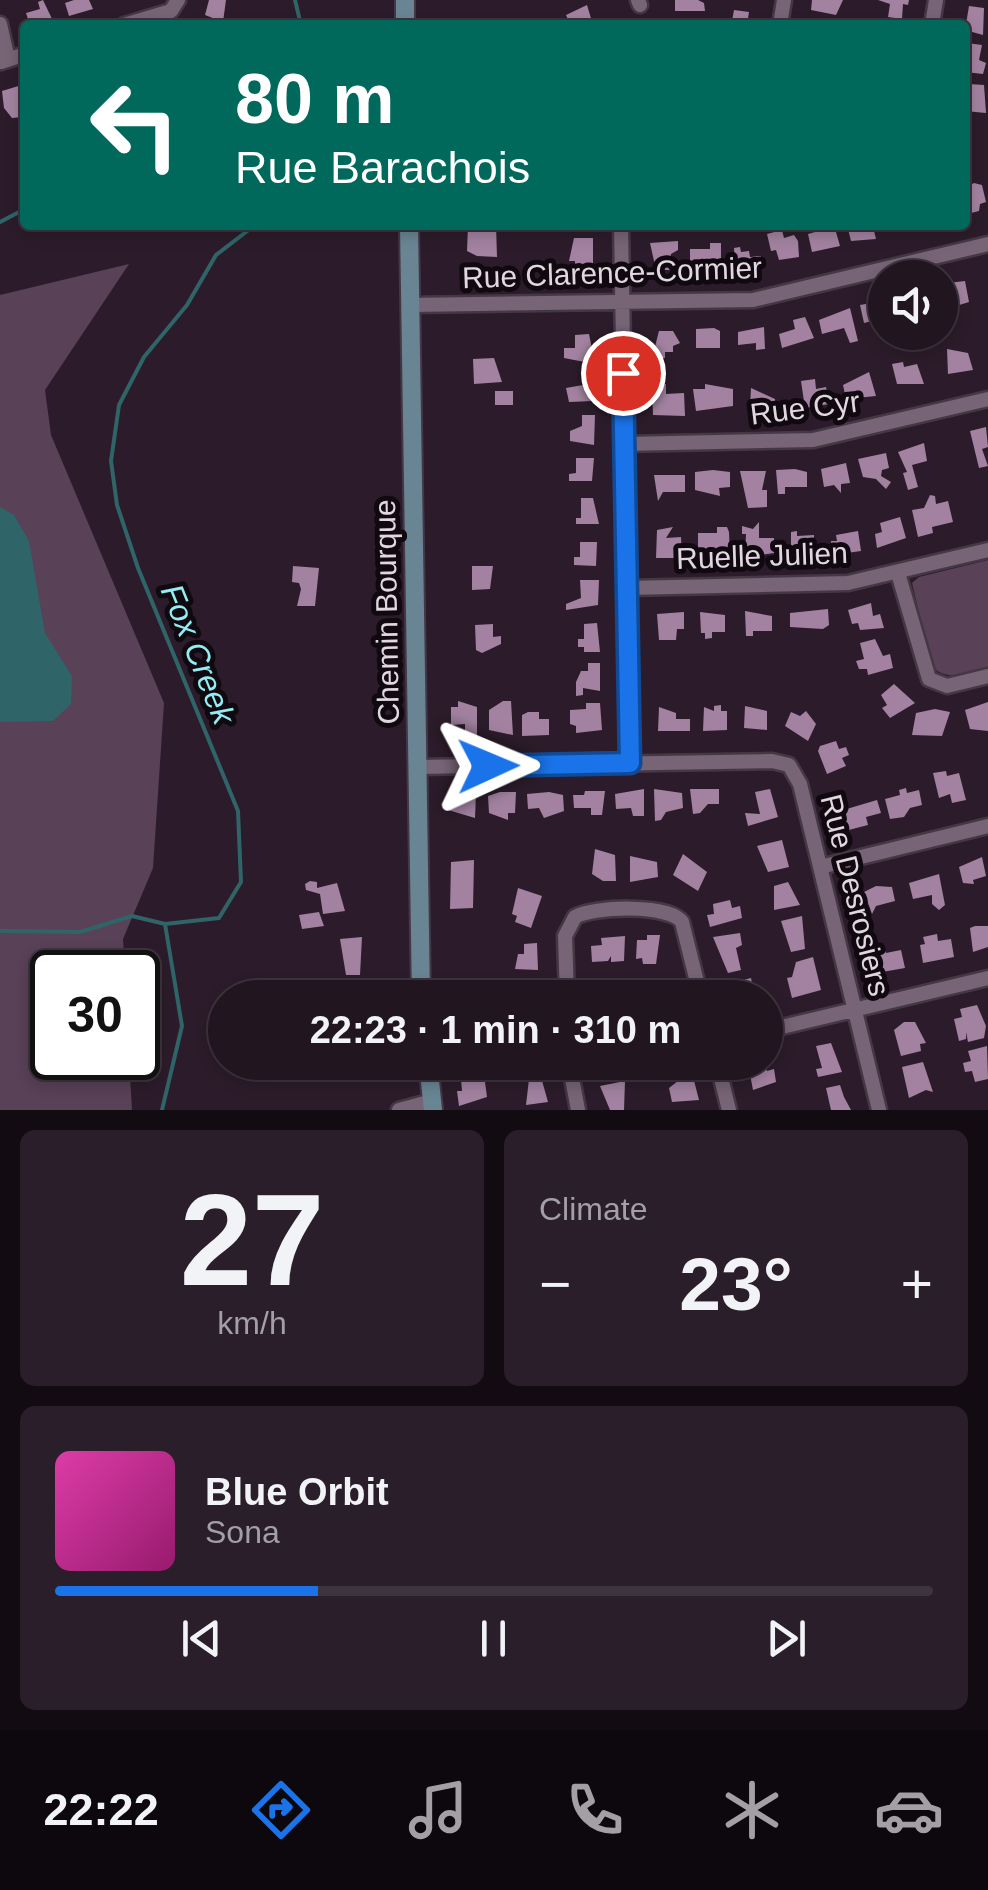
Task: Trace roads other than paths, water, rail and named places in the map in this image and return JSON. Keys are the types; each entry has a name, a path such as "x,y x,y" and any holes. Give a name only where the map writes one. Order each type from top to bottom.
{"street":[{"path":"141,20 171,11 178,0"},
{"path":"0,24 4,61"},
{"name":"Chemin Bourque","path":"409,230 422,980"},
{"path":"621,230 630,763"},
{"name":"Rue Clarence-Cormier","path":"410,306 764,298 988,244"},
{"name":"Rue Cyr","path":"624,444 813,440 988,400"},
{"name":"Ruelle Julien","path":"627,588 823,585 988,550"},
{"path":"898,572 928,679 947,686 988,676"},
{"name":"Rue Desrosiers","path":"417,766 772,761 789,765 800,784 879,1110"},
{"path":"820,867 988,826"},
{"path":"567,980 566,932 575,916 588,911 663,909 682,922 696,980"},
{"path":"783,1027 988,978"},
{"path":"399,1110 433,1106 430,1080"},
{"path":"573,1080 578,1110"},
{"path":"722,1080 729,1110"}],"waterway":[{"name":"Fox Creek","path":"295,0 300,20"},
{"path":"0,222 20,212"},
{"name":"Fox Creek","path":"0,931 80,932 132,916 165,924 219,918 241,882 238,811 138,568 117,505 111,461 119,405 144,357 187,305 216,255 248,230"},
{"path":"162,1110 182,1026 165,924"}]}
